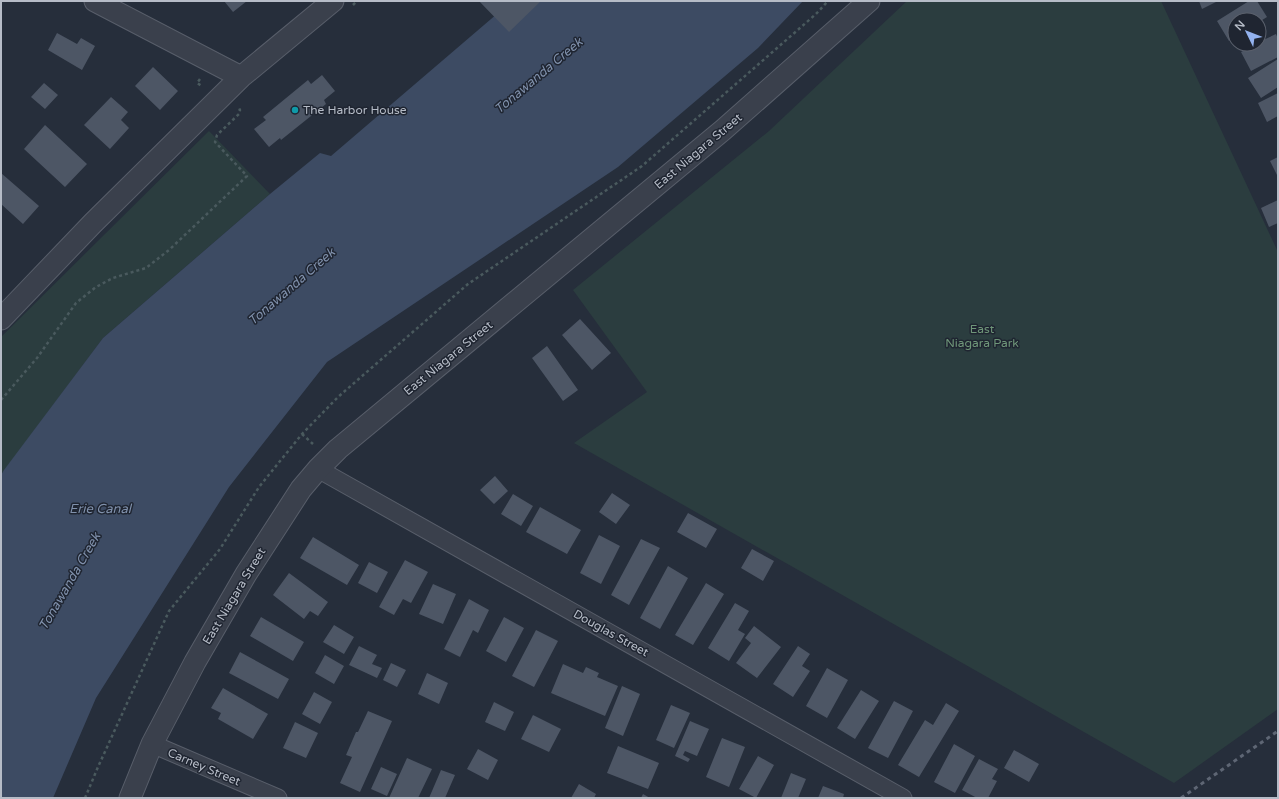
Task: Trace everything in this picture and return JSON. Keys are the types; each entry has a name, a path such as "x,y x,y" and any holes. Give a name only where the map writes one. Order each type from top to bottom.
{"street":[{"path":"95,1 241,77"},
{"path":"1,319 93,223 241,77 333,1"},
{"name":"East Niagara Street","path":"130,798 152,744 195,662 246,574 301,489 318,469 338,449 728,126 869,1"},
{"name":"Douglas Street","path":"318,469 903,798"},
{"name":"Carney Street","path":"152,744 278,798"}],"path":[{"path":"201,78 197,83 207,89"},
{"path":"1,400 37,358 76,303 96,287 113,278 146,268 169,250 247,176 215,142 217,135 239,114 240,110 235,104"},
{"path":"302,434 316,447"}],"green space":[{"name":"East Niagara Park","path":"907,1 1161,1 1278,252 1278,709 1174,783 574,443 647,392 573,290 769,131"},
{"path":"209,131 270,194 103,338 1,475 1,337"}],"water":[{"name":"Erie Canal","path":"512,1 803,1 758,48 618,167 327,362 229,487 96,698 53,798 1,798 1,475 4,470 103,338 270,194 320,153 331,156"}],"building":[{"path":"224,1 247,1 233,12"},
{"path":"479,1 541,1 509,32"},
{"path":"1199,1 1218,1 1202,9"},
{"path":"1249,1 1257,1 1264,12 1231,12"},
{"path":"1227,15 1227,38 1217,21"},
{"path":"57,33 77,44 81,38 95,46 82,70 48,50"},
{"path":"1276,34 1278,39 1278,57 1251,71 1241,52 1267,52 1267,38"},
{"path":"1278,59 1278,87 1261,98 1248,78"},
{"path":"153,67 178,91 160,110 135,86"},
{"name":"The Harbor House","path":"322,75 335,91 324,100 326,104 281,140 280,138 269,147 254,129 266,120 263,117 308,80 311,84"},
{"path":"44,83 58,95 45,109 31,97"},
{"path":"1278,93 1278,116 1267,122 1258,103"},
{"path":"111,97 128,112 121,120 129,128 110,149 84,125"},
{"path":"45,125 87,164 65,187 24,149"},
{"path":"1278,157 1278,177 1270,161"},
{"path":"1,173 39,206 23,224 1,204"},
{"path":"1278,200 1278,223 1269,227 1261,208"},
{"path":"580,319 611,353 592,370 562,335"},
{"path":"547,346 578,390 563,401 532,358"},
{"path":"495,476 508,491 494,504 480,490"},
{"path":"612,493 630,505 616,524 599,512"},
{"path":"513,494 533,506 521,526 501,514"},
{"path":"540,507 581,530 567,554 526,532"},
{"path":"688,513 717,529 706,548 677,532"},
{"path":"599,535 620,546 601,584 580,573"},
{"path":"313,537 359,565 347,585 300,558"},
{"path":"641,539 660,548 629,605 611,595"},
{"path":"752,549 774,561 763,581 741,568"},
{"path":"405,560 428,572 411,603 403,599 394,615 379,607"},
{"path":"369,562 388,572 377,593 358,583"},
{"path":"668,566 688,578 660,629 640,618"},
{"path":"289,573 328,602 318,616 310,611 304,619 273,595"},
{"path":"706,583 724,594 693,645 675,635"},
{"path":"433,584 456,594 443,624 419,614"},
{"path":"469,599 489,610 478,633 473,630 460,657 444,649"},
{"path":"735,603 749,611 738,630 745,634 729,661 708,648"},
{"path":"261,617 304,642 293,661 250,636"},
{"path":"504,617 524,628 506,662 486,651"},
{"path":"334,625 354,637 344,654 323,642"},
{"path":"754,626 781,647 757,678 736,663 751,643 745,638"},
{"path":"536,630 558,641 534,687 512,676"},
{"path":"359,646 377,655 372,664 382,668 377,678 349,665"},
{"path":"798,646 810,654 802,666 810,671 793,697 773,684"},
{"path":"240,652 289,679 278,699 229,673"},
{"path":"325,655 344,666 334,684 315,673"},
{"path":"391,663 406,670 397,687 383,680"},
{"path":"563,664 583,673 586,667 599,673 597,677 618,686 605,716 551,693"},
{"path":"827,668 848,680 827,718 806,706"},
{"path":"427,673 448,683 439,704 418,694"},
{"path":"622,686 640,694 623,736 605,728"},
{"path":"223,688 268,714 253,739 218,719 221,713 211,708"},
{"path":"861,690 879,701 855,739 837,728"},
{"path":"314,692 332,702 320,724 302,714"},
{"path":"894,701 913,711 888,758 868,748"},
{"path":"494,702 514,712 505,731 485,722"},
{"path":"946,703 959,711 919,777 898,765 925,720 933,725"},
{"path":"671,705 690,713 674,748 656,740"},
{"path":"368,711 392,721 360,792 340,783 352,757 346,755 356,732 358,732"},
{"path":"533,715 561,729 549,752 521,739"},
{"path":"690,721 709,729 697,756 685,751 683,755 690,759 688,762 675,756"},
{"path":"295,722 318,733 306,758 283,748"},
{"path":"722,738 745,747 729,787 706,777"},
{"path":"954,744 975,756 955,793 934,782"},
{"path":"618,746 659,763 648,789 607,773"},
{"path":"478,749 498,760 488,780 467,769"},
{"path":"1014,750 1039,764 1029,782 1004,768"},
{"path":"758,756 774,765 756,798 739,789"},
{"path":"407,758 432,769 418,798 389,798"},
{"path":"979,759 998,769 992,779 997,781 988,798 977,798 962,790"},
{"path":"381,767 397,774 387,796 371,789"},
{"path":"441,770 455,775 445,798 429,798"},
{"path":"791,773 806,779 798,798 781,798"},
{"path":"579,784 596,794 594,798 571,798"},
{"path":"823,786 844,794 843,798 818,798"},
{"path":"643,794 650,798 641,798"}],"railway":[{"path":"1181,798 1278,731"}],"place":[{"name":"The Harbor House","path":"295,110"}],"water label":[{"name":"Tonawanda Creek","path":"538,75"},
{"name":"Tonawanda Creek","path":"291,286"},
{"name":"Tonawanda Creek","path":"69,581"}]}
